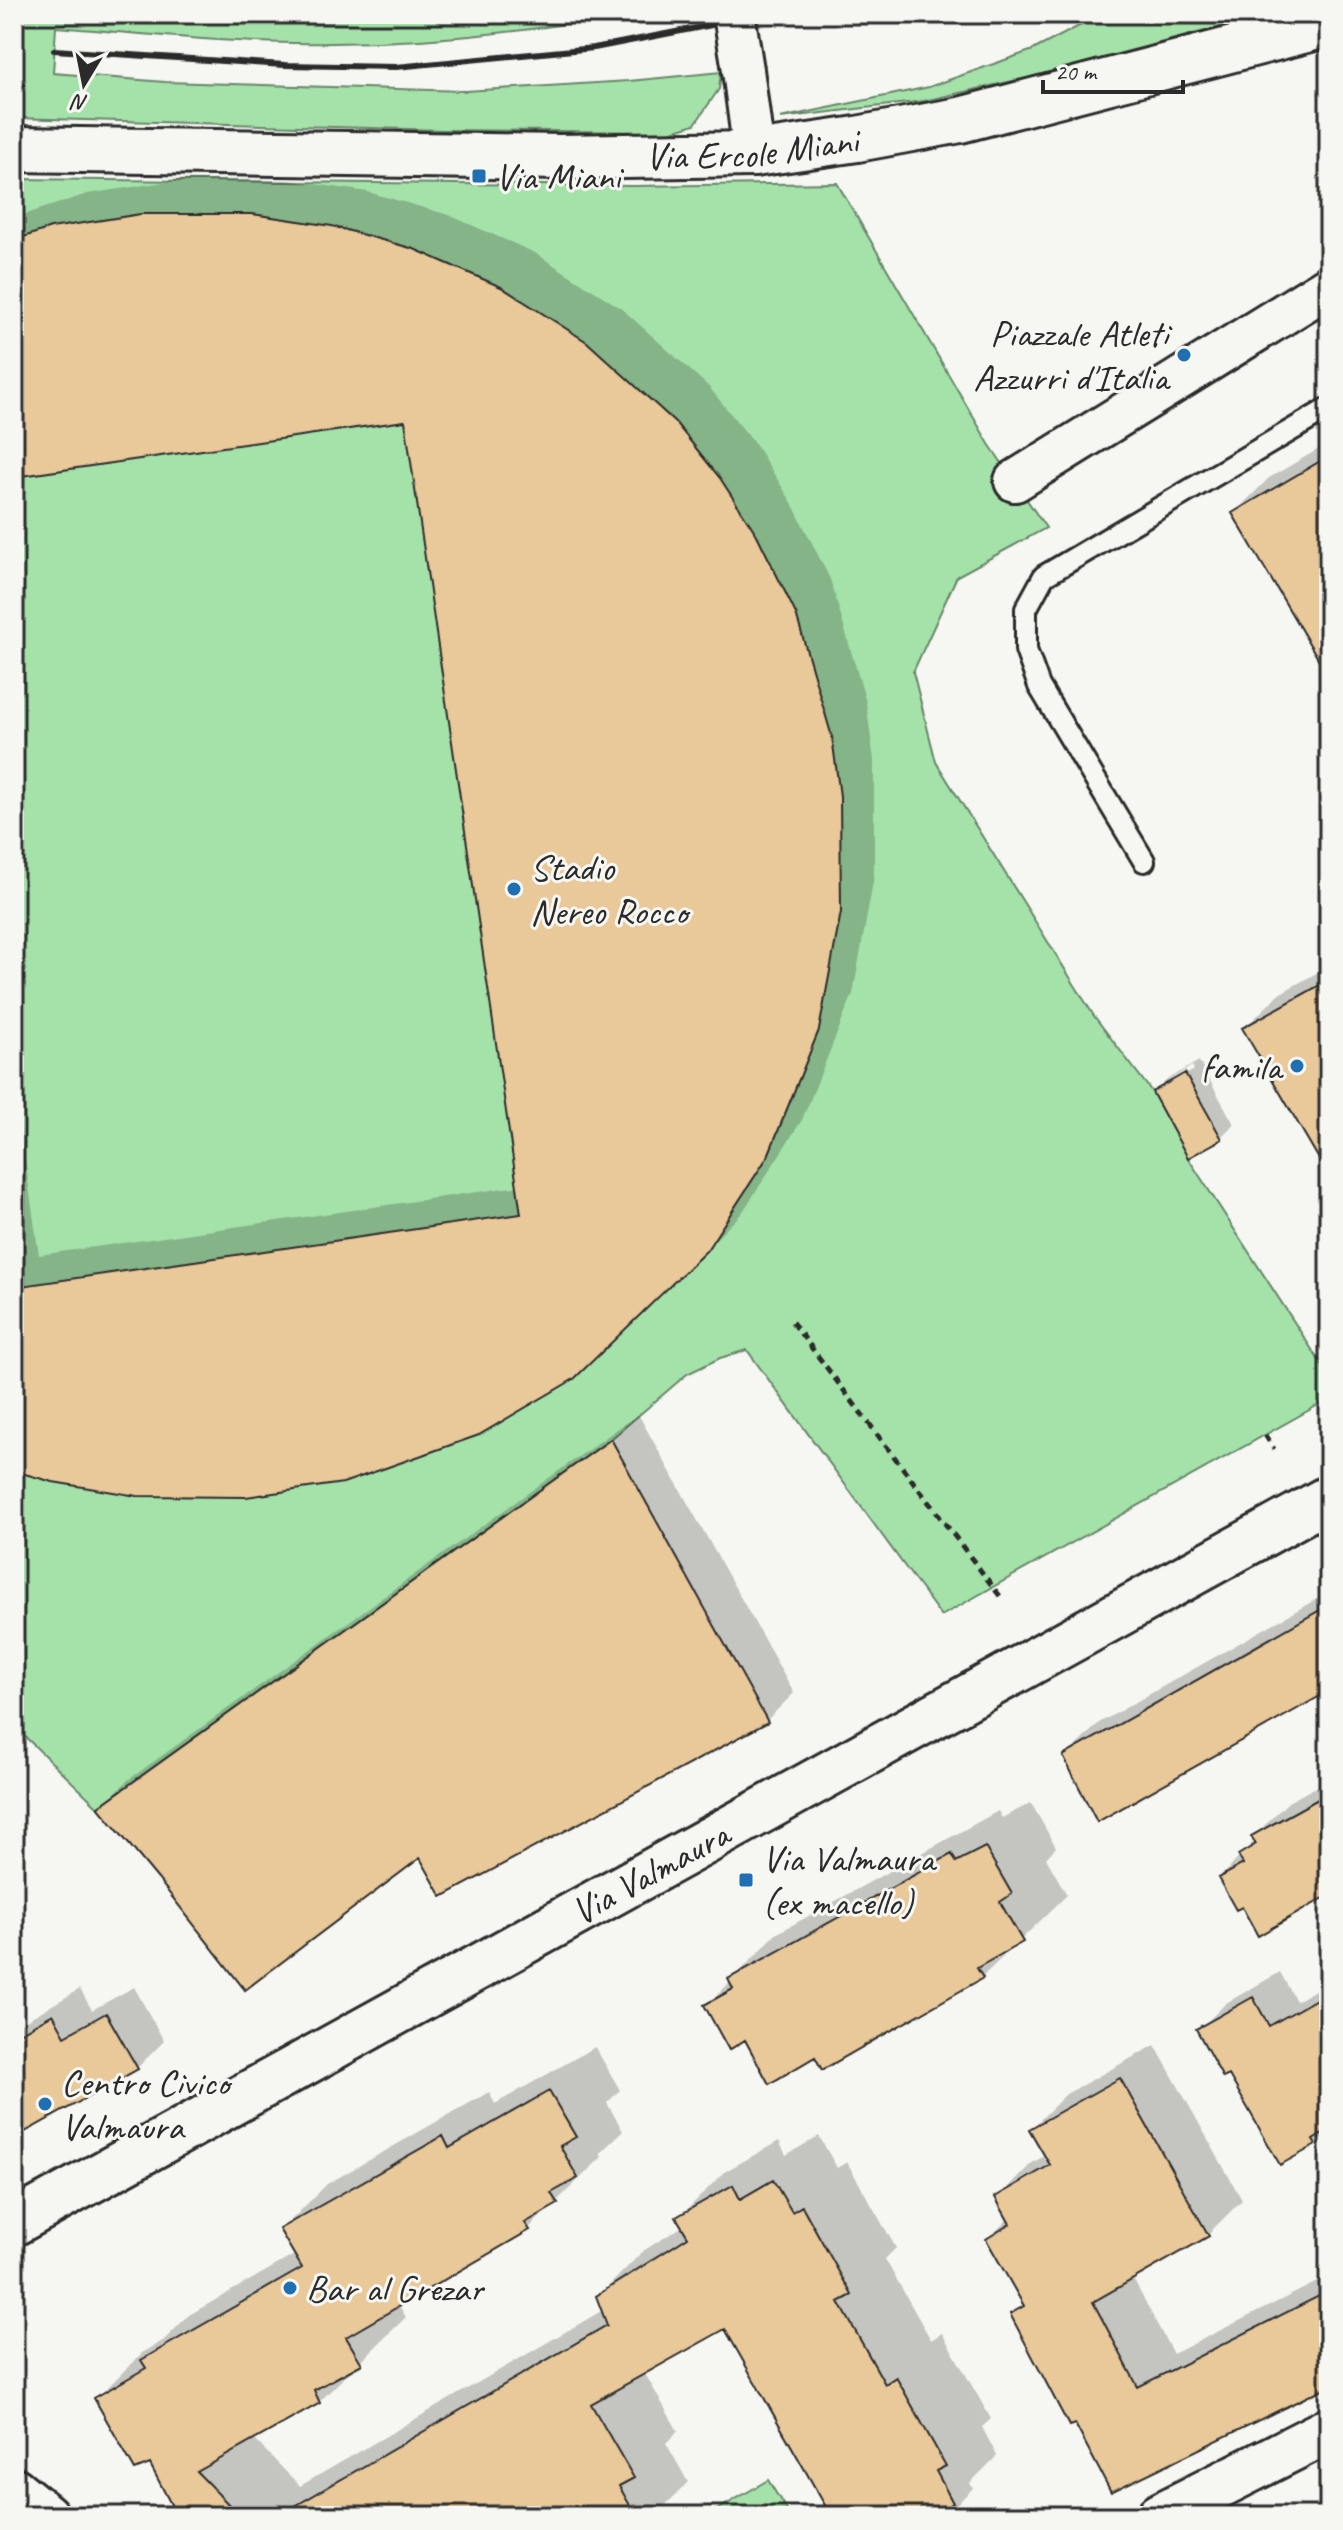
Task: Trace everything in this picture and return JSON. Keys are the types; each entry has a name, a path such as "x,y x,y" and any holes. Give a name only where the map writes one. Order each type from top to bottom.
{"main road":[{"name":"Via Ercole Miani","path":"14,149 560,157 754,154 960,120 1329,24"},
{"name":"Via Valmaura","path":"14,2223 1329,1498"},
{"path":"1159,2516 1329,2430"},
{"path":"14,2490 46,2516"}],"street":[{"path":"734,14 754,154"},
{"path":"1015,481 1329,286"}],"lane":[{"path":"1144,861 1039,686 1026,650 1026,609 1044,576 1329,408"}],"path":[{"path":"792,1322 1003,1600"},
{"path":"1265,1435 1274,1449"}],"green space":[{"path":"14,14 622,14 499,33 376,42 234,41 56,27 53,73 165,82 465,91 721,72 719,89 695,124 669,132 443,130 14,118"},
{"path":"1102,14 1269,14 1031,77 924,101 780,118 929,87 1033,50"},
{"name":"Stadio Nereo Rocco","path":"14,179 633,186 837,183 989,444 1046,528 957,576 913,672 936,762 1094,1016 1152,1092 1188,1158 1329,1376 1329,1399 941,1616 747,1350 720,1358 687,1374 611,1439 98,1807 14,1726"},
{"path":"768,2480 790,2516 707,2516"}],"building":[{"path":"141,214 252,214 332,226 414,249 501,287 587,342 675,422 720,478 757,535 796,614 832,737 840,796 841,912 819,1030 768,1156 707,1250 574,1379 479,1435 343,1483 246,1497 137,1496 53,1482 14,1471 14,1287 521,1214 405,421 14,477 14,240 51,228"},
{"path":"1329,456 1329,677 1232,513"},
{"name":"famila","path":"1329,980 1329,1176 1242,1028"},
{"path":"1185,1073 1222,1139 1188,1158 1152,1092"},
{"path":"611,1439 768,1722 442,1897 420,1858 245,1990 98,1807"},
{"path":"1329,1605 1329,1691 1097,1822 1063,1756"},
{"path":"1329,1793 1329,1895 1258,1936 1242,1907 1236,1910 1218,1878 1243,1864 1238,1855 1256,1844 1251,1836"},
{"path":"985,1847 1012,1894 1000,1902 1023,1942 977,1968 983,1978 822,2070 815,2057 769,2084 745,2040 729,2050 704,2005 733,1989 728,1979 952,1854 956,1862"},
{"path":"1329,1992 1329,2130 1313,2140 1316,2145 1280,2165 1229,2075 1223,2078 1196,2029 1253,1997 1269,2026"},
{"name":"Centro Civico Valmaura","path":"106,2013 138,2069 14,2138 14,2036 53,2014 65,2036"},
{"path":"1120,2078 1209,2236 1093,2302 1138,2387 1329,2291 1329,2386 1111,2492 1075,2424 1069,2426 1010,2314 1024,2306 986,2239 1010,2224 995,2197 1050,2165 1029,2129"},
{"path":"549,2091 576,2137 560,2146 578,2178 551,2193 558,2204 525,2223 530,2230 346,2337 362,2364 314,2390 320,2403 197,2472 240,2516 177,2516 150,2464 135,2470 94,2398 146,2368 141,2360 302,2268 279,2229 443,2136 449,2148"},
{"path":"773,2180 792,2212 802,2206 852,2295 839,2302 885,2384 896,2377 946,2466 936,2471 953,2503 931,2516 831,2516 725,2329 591,2404 634,2478 619,2486 636,2516 278,2516 607,2325 596,2296 688,2237 676,2217 733,2185 740,2199"}],"railway":[{"path":"54,50 285,65 396,67 594,48 768,14"}],"place":[{"name":"Via Miani","path":"479,176"},
{"name":"Piazzale Atleti Azzurri d'Italia","path":"1184,355"},
{"name":"Stadio Nereo Rocco","path":"514,889"},
{"name":"famila","path":"1297,1066"},
{"name":"Via Valmaura (ex macello)","path":"746,1880"},
{"name":"Centro Civico Valmaura","path":"45,2104"},
{"name":"Bar al Grezar","path":"290,2288"}]}
